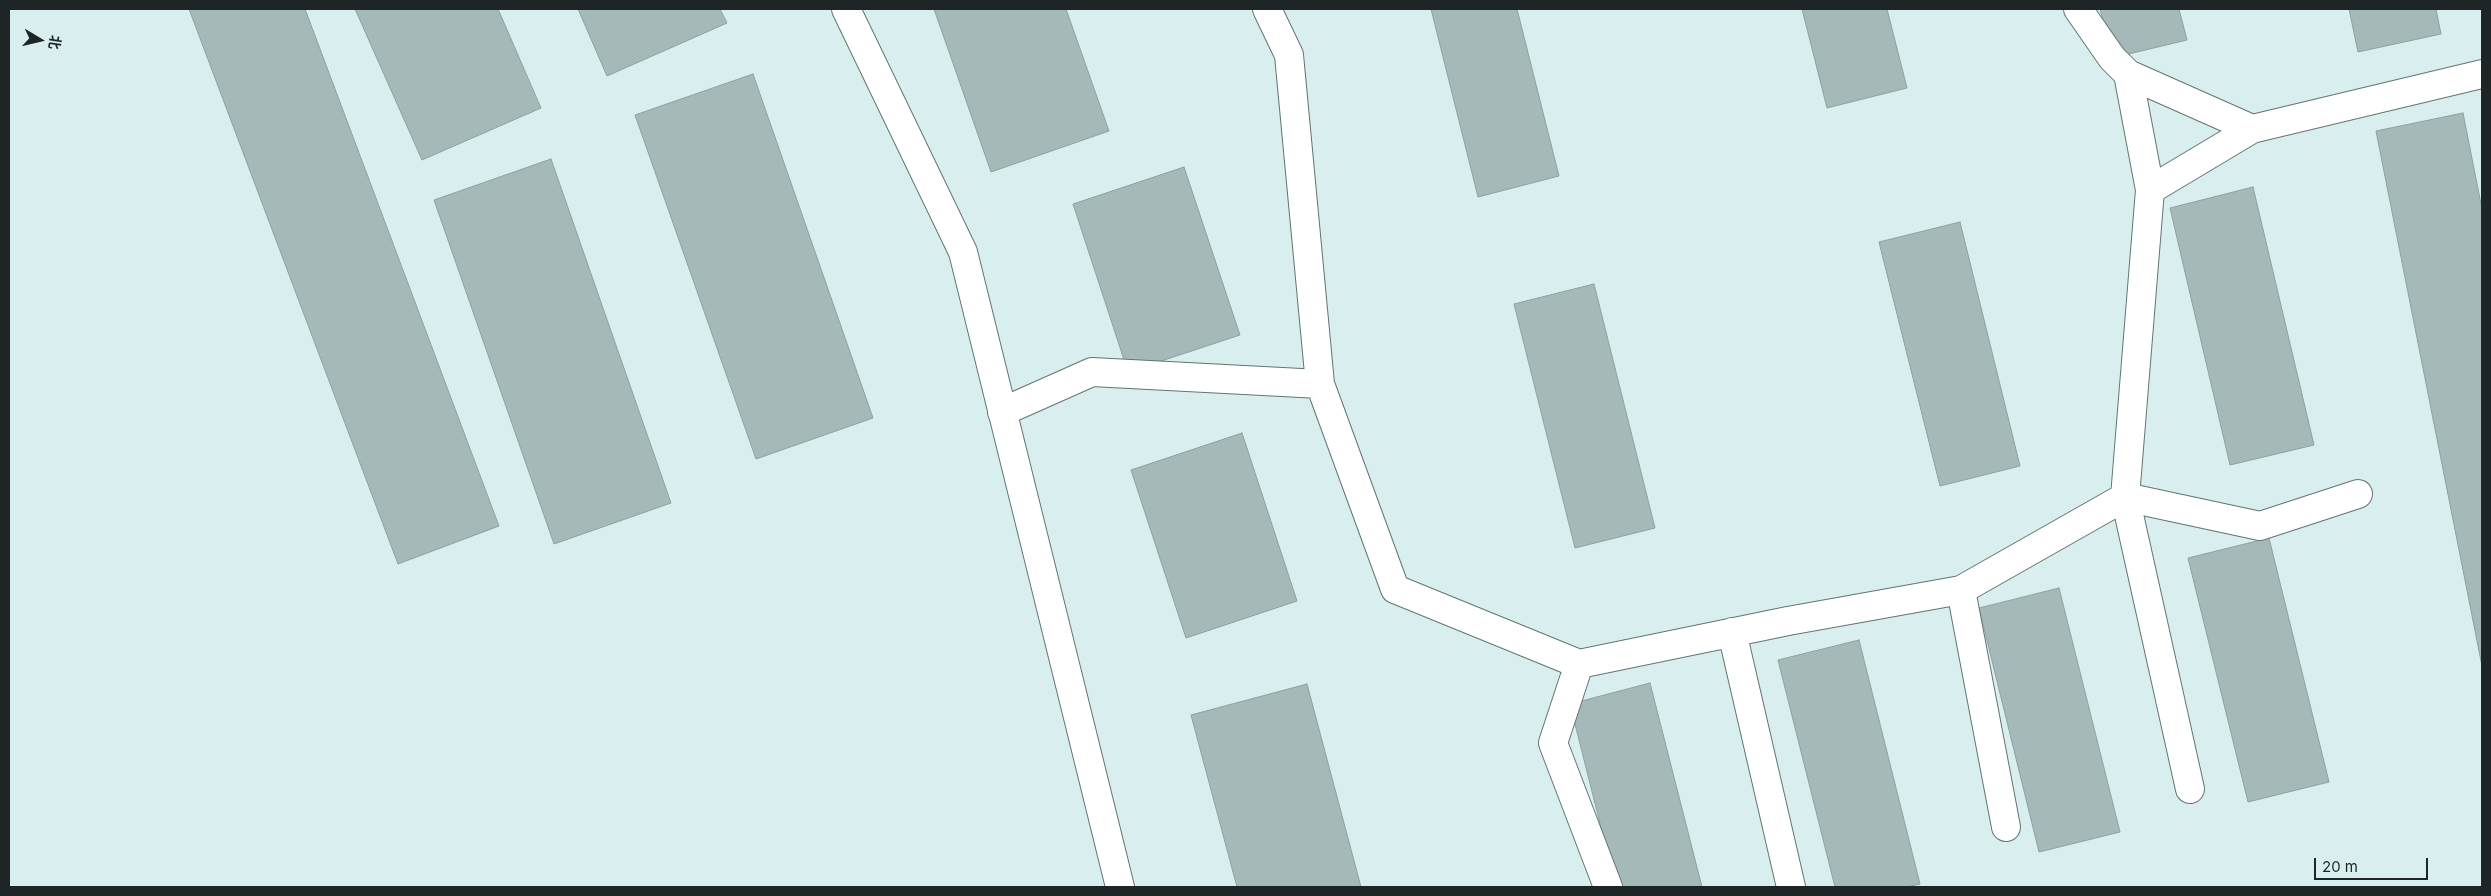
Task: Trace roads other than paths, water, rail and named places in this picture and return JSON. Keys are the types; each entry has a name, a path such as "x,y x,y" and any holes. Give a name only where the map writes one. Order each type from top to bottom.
{"street":[{"path":"846,9 963,252 1120,887"},
{"path":"1267,9 1289,56 1320,384 1394,589 1580,664 1732,632 1961,590 2125,497 2260,526 2358,494"},
{"path":"2078,9 2112,58 2128,74 2252,129"},
{"path":"2128,74 2150,190 2125,497 2190,789"},
{"path":"2150,190 2252,129 2482,74"},
{"path":"1002,412 1092,372 1320,384"},
{"path":"1961,590 2006,826"},
{"path":"1732,632 1791,887"},
{"path":"1580,664 1553,743 1608,887"}]}
